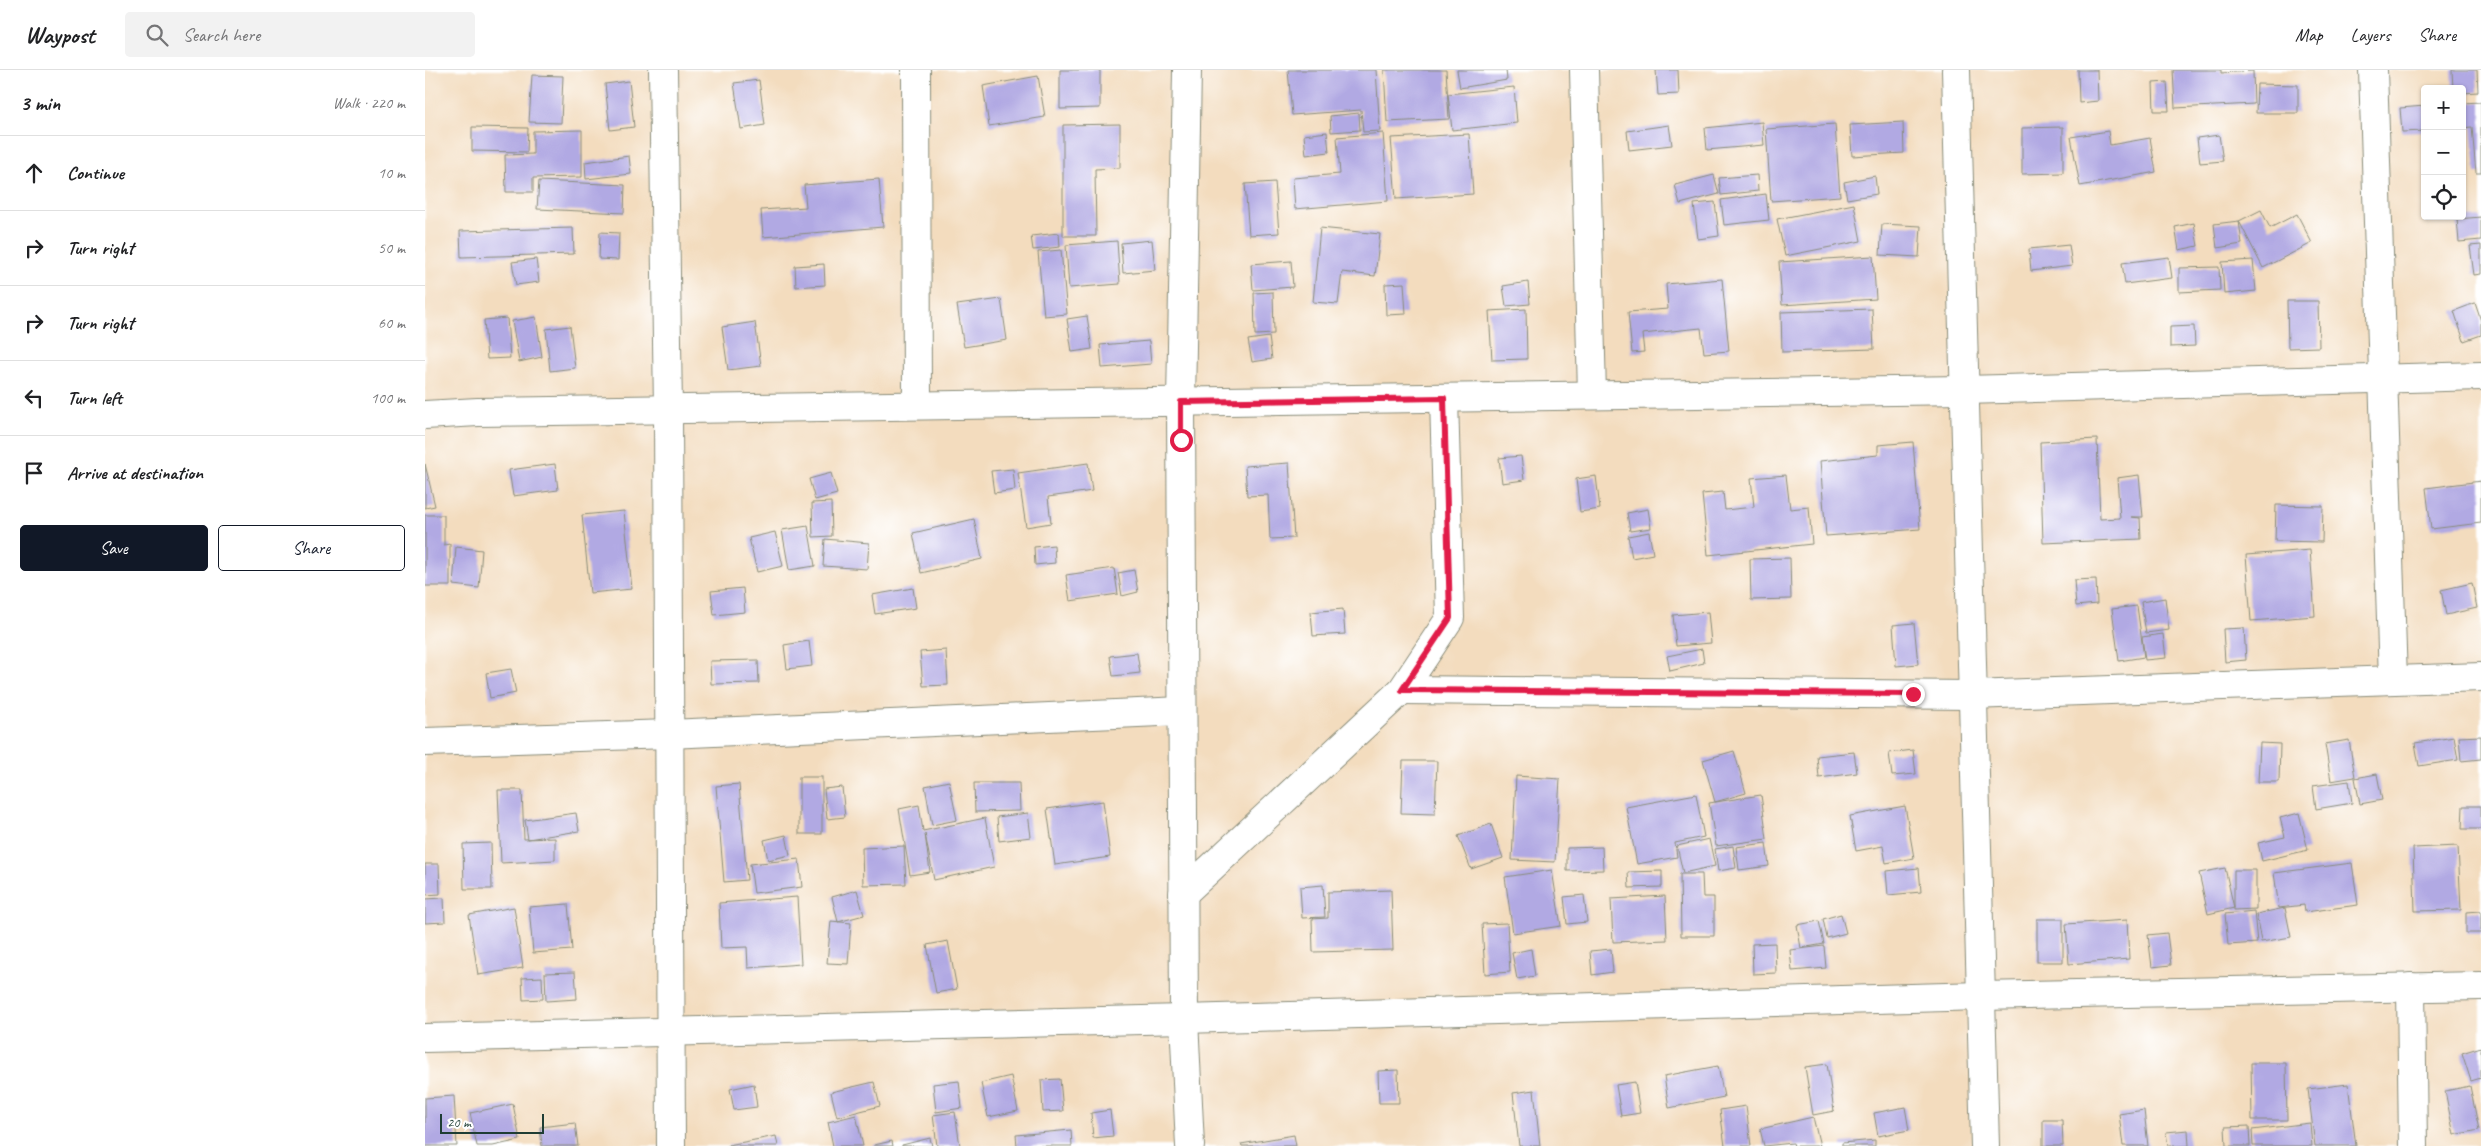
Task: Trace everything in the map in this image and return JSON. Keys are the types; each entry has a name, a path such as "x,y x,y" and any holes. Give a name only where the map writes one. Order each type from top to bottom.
{"street":[{"path":"663,70 668,409 671,1146"},
{"path":"916,70 917,405"},
{"path":"1187,70 1181,402 1183,1020 1190,1146"},
{"path":"1584,70 1592,395"},
{"path":"1956,70 1985,1146"},
{"path":"2373,70 2393,680"},
{"path":"425,415 478,412 1964,390 2481,376"},
{"path":"1183,894 1402,690 1450,618 1444,398"},
{"path":"1402,690 1972,695 2481,677"},
{"path":"425,742 669,734 1182,711"},
{"path":"425,1038 1183,1020 1981,996 2481,986"},
{"path":"2411,987 2413,1146"}],"building":[{"path":"1060,70 1100,70 1100,108 1060,109"},
{"path":"1288,70 1376,70 1380,131 1363,132 1361,110 1292,115"},
{"path":"1384,70 1446,70 1449,119 1387,122"},
{"path":"1457,70 1506,70 1507,80 1460,88"},
{"path":"1656,70 1678,70 1679,94 1658,95"},
{"path":"2078,70 2097,70 2098,101 2079,103"},
{"path":"2173,70 2221,70 2221,73 2253,71 2254,104 2175,108"},
{"path":"2452,70 2477,70 2478,92 2466,93 2466,85 2453,85"},
{"path":"532,75 563,76 561,123 529,122"},
{"path":"1038,76 1045,117 989,126 983,86"},
{"path":"759,80 765,125 741,129 734,83"},
{"path":"629,81 634,127 610,130 605,84"},
{"path":"2167,82 2169,111 2154,111 2153,83"},
{"path":"2257,84 2298,85 2298,113 2256,113"},
{"path":"1514,87 1517,123 1452,130 1448,94"},
{"path":"2481,102 2481,173 2476,173 2472,127 2466,128 2466,103"},
{"path":"2421,106 2421,131 2402,132 2400,108"},
{"path":"1359,113 1360,130 1331,132 1330,116"},
{"path":"1762,122 1764,145 1707,150 1705,128"},
{"path":"1903,122 1904,153 1852,156 1850,125"},
{"path":"1120,124 1120,168 1095,169 1096,236 1063,236 1063,125"},
{"path":"1835,124 1840,196 1771,201 1766,129"},
{"path":"1669,125 1672,145 1629,150 1627,131"},
{"path":"472,127 528,128 527,152 472,151"},
{"path":"2063,127 2063,173 2022,174 2022,128"},
{"path":"582,130 582,177 533,178 533,192 506,192 505,155 533,154 533,131"},
{"path":"2108,131 2110,145 2150,138 2156,172 2080,186 2071,137"},
{"path":"1327,132 1329,152 1306,155 1304,135"},
{"path":"1383,133 1388,201 1295,209 1293,178 1340,174 1337,137"},
{"path":"1469,134 1473,194 1396,199 1391,138"},
{"path":"2219,135 2223,161 2200,163 2197,138"},
{"path":"629,156 631,174 586,179 585,162"},
{"path":"1714,175 1719,194 1680,204 1675,185"},
{"path":"1757,175 1758,191 1721,195 1719,178"},
{"path":"1875,176 1877,194 1847,199 1844,182"},
{"path":"879,179 883,227 763,237 761,210 806,207 804,185"},
{"path":"539,181 625,185 624,213 537,209"},
{"path":"1275,182 1279,233 1249,235 1245,184"},
{"path":"1766,194 1769,220 1724,225 1721,200"},
{"path":"1715,202 1719,236 1698,239 1694,204"},
{"path":"1854,204 1861,241 1785,256 1777,219"},
{"path":"2261,210 2270,228 2297,214 2312,243 2263,268 2239,221"},
{"path":"2481,217 2481,240 2459,242 2457,220 2466,220 2466,218"},
{"path":"2239,221 2242,244 2217,248 2214,224"},
{"path":"2194,223 2198,246 2179,250 2175,227"},
{"path":"1882,224 1921,226 1919,257 1880,255"},
{"path":"573,228 574,254 461,257 460,231"},
{"path":"1320,228 1380,234 1375,276 1342,272 1338,304 1313,302"},
{"path":"600,232 619,233 618,260 599,259"},
{"path":"1059,233 1060,247 1033,250 1031,236"},
{"path":"1152,240 1155,270 1123,273 1121,243"},
{"path":"1117,241 1120,284 1069,288 1066,245"},
{"path":"2069,245 2072,266 2031,271 2029,249"},
{"path":"2481,245 2481,274 2474,275 2470,246"},
{"path":"1061,250 1067,314 1044,316 1038,252"},
{"path":"1873,256 1876,299 1782,305 1779,262"},
{"path":"2169,257 2172,278 2125,284 2122,263"},
{"path":"536,259 539,282 516,285 512,262"},
{"path":"2253,260 2256,291 2224,294 2222,262"},
{"path":"1291,261 1293,287 1253,290 1251,264"},
{"path":"824,264 825,285 796,287 795,266"},
{"path":"2219,267 2220,290 2179,292 2179,268"},
{"path":"1722,279 1729,351 1704,353 1701,328 1642,334 1644,352 1632,353 1628,312 1668,309 1666,284"},
{"path":"1528,282 1530,304 1506,306 1503,286"},
{"path":"1404,283 1406,314 1386,315 1385,284"},
{"path":"1273,292 1274,334 1255,335 1254,293"},
{"path":"1001,299 1007,340 964,347 957,305"},
{"path":"2287,301 2318,301 2319,347 2288,348"},
{"path":"2475,303 2481,321 2481,335 2464,341 2454,311"},
{"path":"1526,309 1527,359 1492,360 1489,311"},
{"path":"1872,309 1874,349 1782,352 1781,312"},
{"path":"1087,316 1092,349 1072,352 1067,319"},
{"path":"536,317 542,357 519,362 512,321"},
{"path":"507,318 510,358 487,359 484,320"},
{"path":"755,322 761,366 728,370 722,327"},
{"path":"570,326 575,368 550,371 546,329"},
{"path":"2194,326 2195,346 2170,347 2170,327"},
{"path":"1269,337 1272,359 1252,362 1248,340"},
{"path":"1149,341 1151,364 1102,368 1100,345"},
{"path":"2097,439 2100,519 2120,518 2117,478 2139,475 2143,517 2131,517 2140,518 2141,539 2043,543 2040,442"},
{"path":"1913,442 1920,529 1826,536 1820,461 1878,455 1878,445"},
{"path":"1521,456 1524,480 1502,483 1499,458"},
{"path":"1088,463 1092,491 1048,497 1051,523 1026,527 1018,473"},
{"path":"1289,463 1294,538 1270,539 1268,495 1247,496 1245,466"},
{"path":"425,464 435,506 425,508"},
{"path":"555,464 558,490 513,496 509,470"},
{"path":"1013,469 1015,490 994,493 991,471"},
{"path":"831,473 837,494 815,500 809,479"},
{"path":"1786,475 1790,509 1809,507 1812,544 1708,555 1702,494 1723,492 1725,510 1754,507 1751,478"},
{"path":"1596,476 1600,509 1580,512 1576,479"},
{"path":"2481,481 2481,523 2431,529 2426,488"},
{"path":"831,502 832,536 813,537 812,503"},
{"path":"2276,505 2323,506 2322,542 2275,541"},
{"path":"1648,509 1651,528 1630,531 1627,513"},
{"path":"624,511 632,589 590,593 582,515"},
{"path":"425,515 444,515 444,545 450,544 450,586 425,586"},
{"path":"974,519 982,559 921,573 913,533"},
{"path":"808,526 815,566 789,570 782,530"},
{"path":"775,532 783,566 757,572 749,538"},
{"path":"1649,532 1653,554 1632,558 1628,536"},
{"path":"825,539 869,543 867,569 823,566"},
{"path":"1054,545 1055,563 1035,565 1034,547"},
{"path":"456,547 482,550 479,588 453,585"},
{"path":"2310,550 2315,616 2251,621 2246,555"},
{"path":"1790,558 1791,599 1751,600 1750,559"},
{"path":"1114,568 1118,594 1070,601 1066,575"},
{"path":"1134,570 1138,592 1122,596 1118,573"},
{"path":"2096,579 2097,604 2076,606 2074,580"},
{"path":"2472,583 2477,608 2446,615 2441,590"},
{"path":"743,588 745,612 714,615 711,591"},
{"path":"913,588 916,608 875,614 872,595"},
{"path":"2165,598 2169,630 2146,633 2141,602"},
{"path":"2137,606 2144,657 2119,661 2112,609"},
{"path":"1343,609 1345,634 1313,636 1311,612"},
{"path":"1708,612 1711,643 1676,646 1673,615"},
{"path":"1914,623 1918,664 1896,666 1893,625"},
{"path":"2244,628 2246,660 2225,662 2223,629"},
{"path":"2163,634 2166,658 2145,660 2142,637"},
{"path":"809,641 812,666 787,669 784,645"},
{"path":"1702,649 1704,663 1670,671 1667,656"},
{"path":"946,650 948,685 923,686 920,652"},
{"path":"1137,653 1140,673 1113,676 1110,656"},
{"path":"758,660 759,683 711,684 710,661"},
{"path":"511,669 516,693 490,698 486,673"},
{"path":"2481,736 2481,759 2461,761 2459,737"},
{"path":"2454,737 2458,760 2419,766 2415,743"},
{"path":"2349,740 2355,777 2331,781 2325,744"},
{"path":"2260,743 2280,744 2279,782 2258,782"},
{"path":"1913,750 1916,774 1892,776 1889,753"},
{"path":"1734,751 1746,793 1715,802 1703,760"},
{"path":"1854,752 1857,773 1819,778 1817,756"},
{"path":"1403,761 1437,761 1435,814 1401,813"},
{"path":"2377,774 2382,800 2360,804 2355,778"},
{"path":"1516,776 1560,779 1555,862 1512,860"},
{"path":"799,777 822,777 822,834 799,834"},
{"path":"949,781 957,820 932,825 925,786"},
{"path":"2349,781 2352,803 2316,809 2313,786"},
{"path":"974,783 1019,783 1020,811 975,812"},
{"path":"739,784 747,880 724,882 716,786"},
{"path":"842,787 845,817 827,819 824,789"},
{"path":"498,790 522,790 524,839 555,838 555,860 501,863"},
{"path":"1696,794 1704,837 1675,843 1677,857 1637,864 1626,807"},
{"path":"1761,795 1767,839 1716,846 1709,803"},
{"path":"1103,801 1110,857 1055,865 1047,809"},
{"path":"919,805 923,831 985,818 994,867 934,880 925,834 930,872 910,875 899,809"},
{"path":"1905,806 1914,858 1886,863 1883,846 1856,851 1850,816"},
{"path":"2463,806 2481,806 2481,829 2462,829"},
{"path":"576,813 579,831 528,839 525,820"},
{"path":"1028,813 1031,837 999,841 997,817"},
{"path":"2299,813 2308,850 2262,861 2258,843 2285,837 2280,818"},
{"path":"1491,824 1503,858 1471,869 1458,836"},
{"path":"786,835 790,855 768,860 764,840"},
{"path":"1709,839 1715,866 1683,873 1677,846"},
{"path":"491,843 492,889 464,889 463,844"},
{"path":"1766,843 1769,866 1739,870 1736,847"},
{"path":"904,846 906,884 863,885 862,848"},
{"path":"1733,846 1736,868 1718,871 1715,849"},
{"path":"2458,846 2461,910 2415,911 2413,848"},
{"path":"1602,847 1603,870 1567,871 1567,848"},
{"path":"799,859 802,887 754,893 750,864"},
{"path":"2352,863 2358,905 2305,912 2304,905 2279,908 2274,873"},
{"path":"425,864 439,864 440,894 425,895"},
{"path":"1919,868 1921,892 1888,895 1886,871"},
{"path":"2225,868 2234,908 2208,914 2199,873"},
{"path":"1552,870 1561,926 1513,933 1505,877"},
{"path":"2234,870 2256,870 2256,909 2234,910"},
{"path":"1662,871 1662,887 1629,888 1628,872"},
{"path":"1680,874 1702,874 1703,897 1714,897 1714,936 1681,936"},
{"path":"1323,885 1325,917 1302,918 1300,887"},
{"path":"857,890 864,915 838,922 832,897"},
{"path":"1391,890 1393,950 1313,952 1312,919 1328,918 1328,892"},
{"path":"1584,895 1587,922 1567,924 1564,897"},
{"path":"1665,896 1667,940 1613,942 1611,899"},
{"path":"797,897 801,964 748,968 747,947 721,948 719,903"},
{"path":"444,898 445,922 425,923 425,899"},
{"path":"568,904 572,950 533,953 529,907"},
{"path":"514,907 523,968 478,975 469,915"},
{"path":"2285,908 2291,937 2261,942 2256,914"},
{"path":"2254,911 2257,943 2228,945 2225,914"},
{"path":"2481,911 2481,933 2466,933 2466,912"},
{"path":"1841,914 1846,933 1827,938 1823,919"},
{"path":"2037,919 2063,919 2063,962 2037,962"},
{"path":"2127,920 2129,959 2069,964 2066,924"},
{"path":"831,921 851,923 848,964 827,963"},
{"path":"1819,921 1824,944 1801,948 1797,925"},
{"path":"1507,923 1510,972 1485,974 1482,924"},
{"path":"2167,933 2171,965 2152,967 2148,935"},
{"path":"948,941 957,989 936,993 927,945"},
{"path":"1775,943 1776,973 1753,974 1752,944"},
{"path":"1824,946 1826,968 1792,971 1790,950"},
{"path":"1531,949 1535,976 1517,979 1512,953"},
{"path":"1611,949 1613,972 1592,975 1590,951"},
{"path":"575,972 577,999 546,1001 545,973"},
{"path":"542,977 543,999 523,1000 522,978"},
{"path":"2481,1047 2481,1078 2471,1081 2462,1053"},
{"path":"2251,1063 2286,1063 2287,1120 2252,1120"},
{"path":"1827,1064 1834,1111 1813,1115 1805,1067"},
{"path":"1718,1066 1724,1097 1669,1108 1664,1076"},
{"path":"1398,1070 1399,1103 1379,1103 1378,1071"},
{"path":"1011,1076 1018,1111 988,1117 981,1083"},
{"path":"1060,1079 1063,1111 1043,1112 1041,1080"},
{"path":"959,1081 962,1108 936,1112 933,1084"},
{"path":"874,1082 880,1106 837,1117 831,1092"},
{"path":"1635,1082 1640,1113 1621,1116 1616,1085"},
{"path":"754,1084 757,1107 734,1110 730,1089"},
{"path":"2348,1084 2356,1146 2315,1146 2308,1089"},
{"path":"2470,1086 2479,1130 2454,1135 2445,1091"},
{"path":"1534,1090 1540,1146 1519,1146 1513,1093"},
{"path":"454,1096 457,1146 425,1146 425,1098"},
{"path":"513,1104 520,1140 493,1146 477,1146 470,1113"},
{"path":"1746,1106 1751,1146 1725,1146 1720,1110"},
{"path":"1905,1107 1909,1130 1878,1136 1874,1113"},
{"path":"1110,1110 1113,1136 1093,1138 1091,1113"},
{"path":"2144,1110 2148,1146 2123,1146 2119,1114"},
{"path":"955,1112 960,1146 937,1146 933,1115"},
{"path":"856,1115 863,1146 833,1146 828,1122"},
{"path":"1813,1117 1820,1146 1794,1146 1793,1143 1764,1146 1760,1129"},
{"path":"2043,1120 2062,1120 2063,1146 2043,1146"},
{"path":"575,1123 578,1146 542,1146 540,1127"},
{"path":"2310,1123 2312,1146 2253,1146 2252,1130"},
{"path":"2249,1126 2250,1146 2226,1146 2225,1127"},
{"path":"1071,1130 1072,1146 1017,1146 1016,1135"},
{"path":"2188,1130 2189,1146 2168,1146 2166,1132"},
{"path":"1294,1135 1296,1146 1242,1146 1241,1144"},
{"path":"776,1136 778,1146 728,1146 728,1145"},
{"path":"930,1138 932,1146 902,1146 902,1145"},
{"path":"1875,1140 1875,1146 1842,1146 1842,1143"},
{"path":"892,1141 893,1146 874,1146 874,1145"}],"route":[{"path":"1181,440 1181,402 1444,398 1450,618 1402,690 1913,694"}]}
